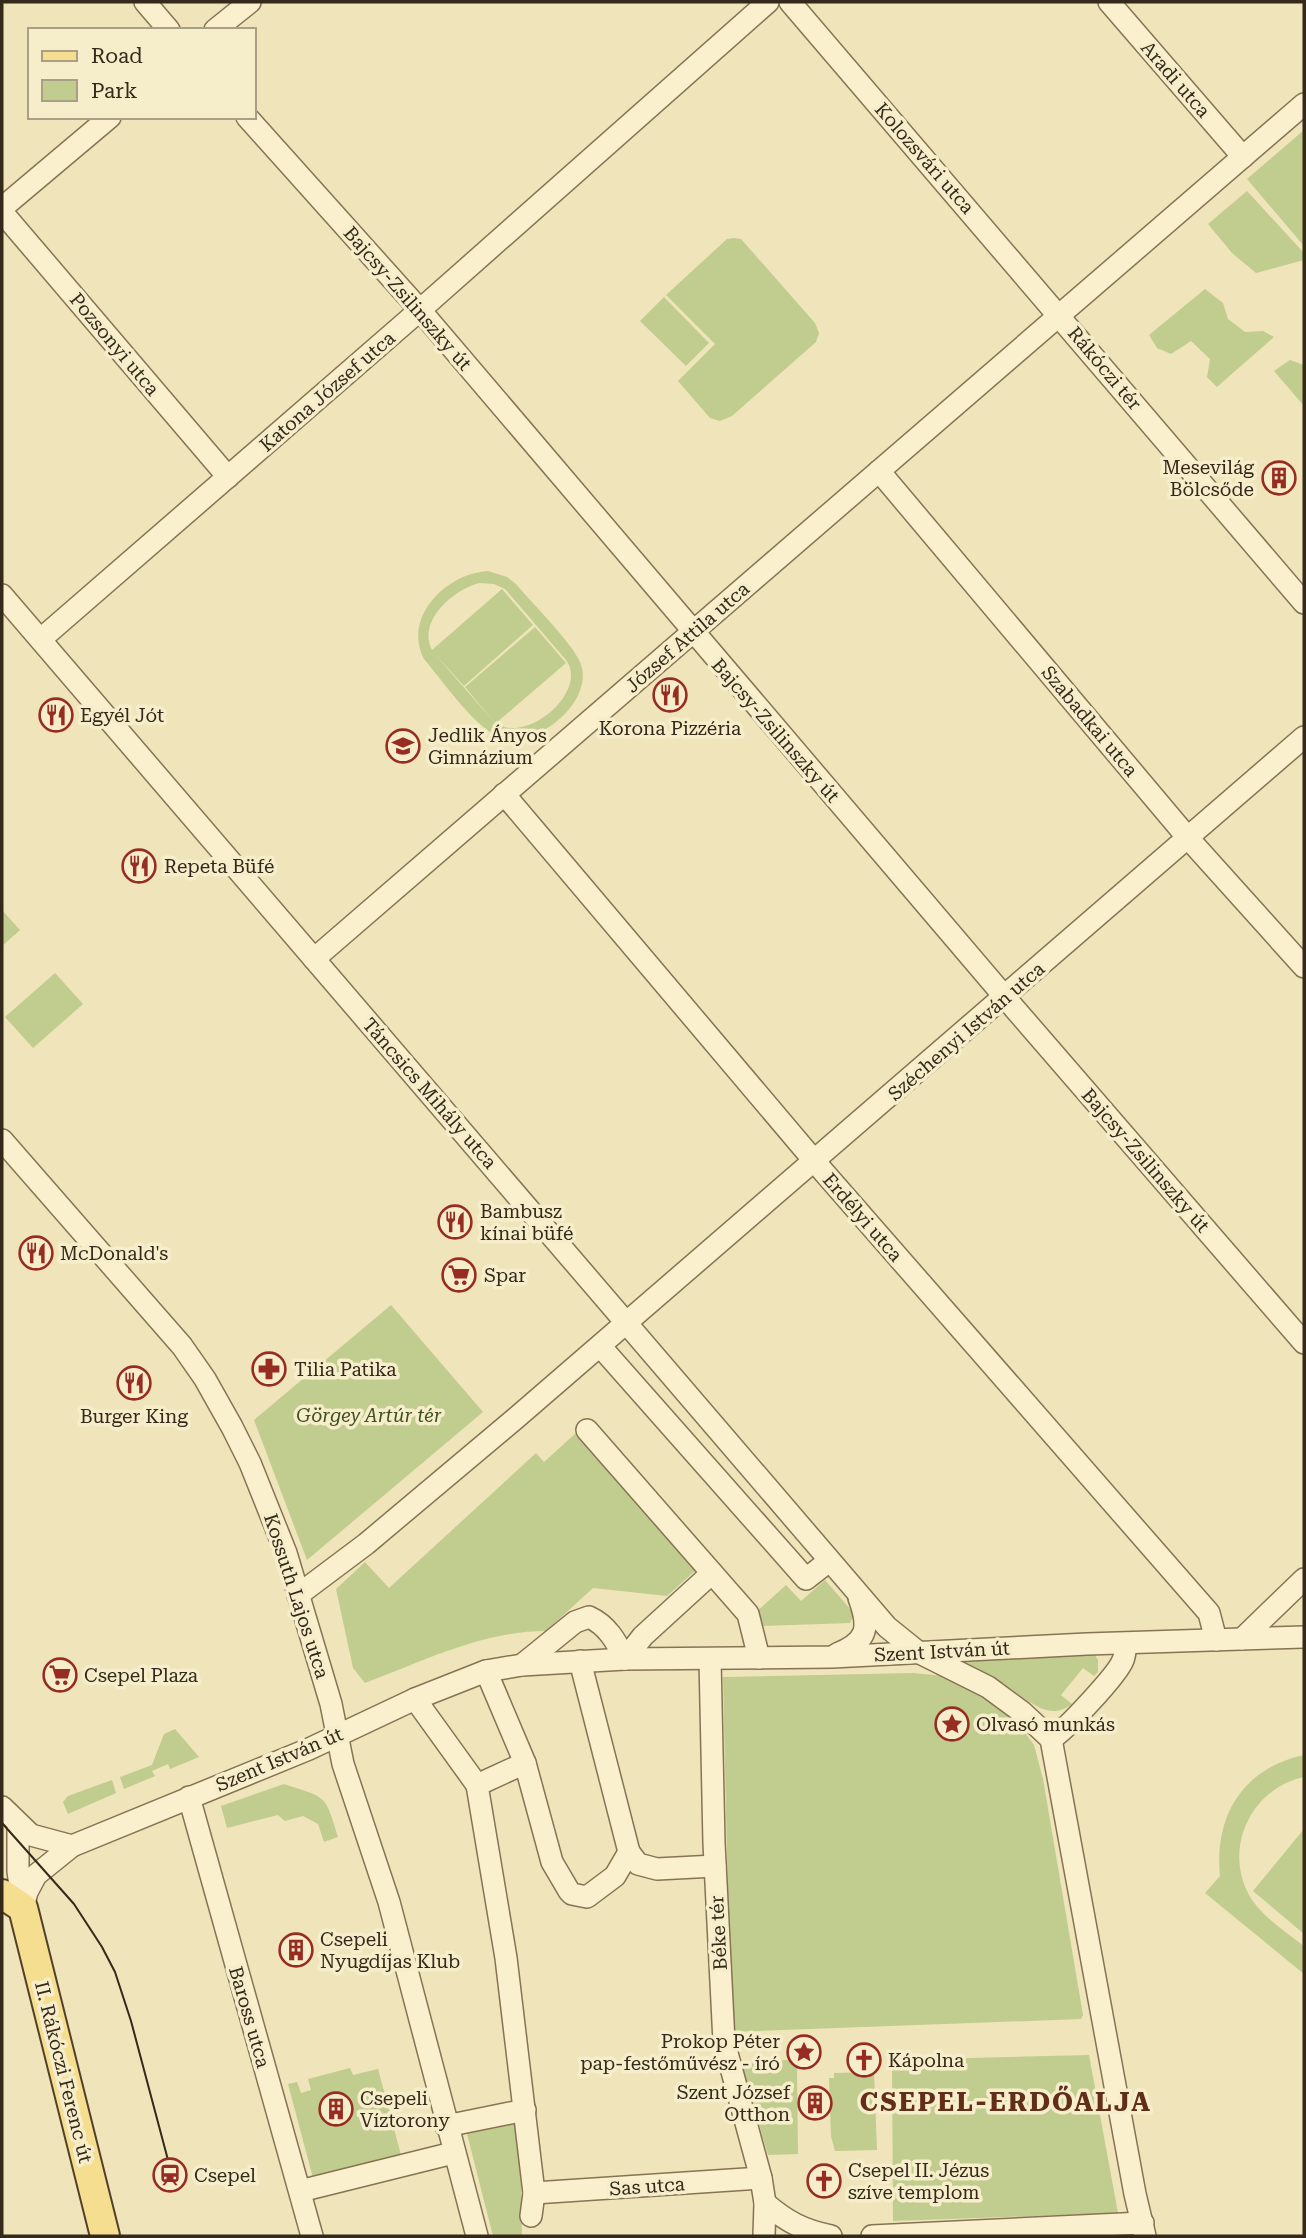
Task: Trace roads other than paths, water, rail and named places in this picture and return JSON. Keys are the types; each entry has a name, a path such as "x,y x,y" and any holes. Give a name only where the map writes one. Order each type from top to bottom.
{"main road":[{"name":"II. Rákóczi Ferenc út","path":"12,1901 105,2236"}],"street":[{"path":"145,2 167,28"},
{"path":"218,28 250,2"},
{"name":"Katona József utca","path":"41,639 420,310 768,2"},
{"name":"Kolozsvári utca","path":"790,2 1060,315"},
{"name":"Aradi utca","path":"1109,2 1243,157"},
{"name":"Rákóczi tér","path":"1304,104 1060,315 1304,603"},
{"path":"2,210 108,119"},
{"name":"Bajcsy-Zsilinszky út","path":"249,119 420,310 693,633 1304,1343"},
{"name":"Pozsonyi utca","path":"2,210 228,477"},
{"name":"József Attila utca","path":"314,959 1060,315"},
{"name":"Szabadkai utca","path":"879,471 1188,838 1304,967"},
{"name":"Táncsics Mihály utca","path":"2,595 829,1561 887,1627 918,1653"},
{"name":"Széchenyi István utca","path":"626,1323 1304,737"},
{"name":"Erdélyi utca","path":"504,794 815,1162 1209,1613 1216,1640"},
{"name":"Kossuth Lajos utca","path":"2,1140 182,1346 205,1379 250,1463 286,1553 331,1704 343,1764 389,1902 477,2236"},
{"path":"298,1595 366,1544 626,1323"},
{"path":"600,1346 806,1579 829,1561"},
{"path":"587,1430 748,1615 760,1658"},
{"path":"522,1665 575,1622 589,1617 600,1622 614,1638 625,1659 643,1636 712,1573"},
{"path":"1242,1639 1303,1586"},
{"name":"Táncsics Mihály utca","path":"832,1657 851,1648 864,1634 866,1617 857,1592"},
{"name":"Szent István út","path":"7,1859 72,1846 486,1671 522,1665 625,1659 832,1657 1087,1644 1304,1637"},
{"path":"1087,1644 1099,1651 1104,1664 1104,1684"},
{"path":"1051,1739 1074,1719 1123,1662 1126,1644"},
{"path":"872,2236 1144,2230 1135,2194 1051,1739 1022,1712 988,1687 918,1653"},
{"name":"Béke tér","path":"710,1659 715,1866 724,2042 761,2178 765,2203 764,2236"},
{"path":"580,1661 629,1852 638,1864 657,1869 715,1866"},
{"path":"486,1671 525,1763 552,1862 572,1894 587,1897 596,1891 615,1876 629,1852"},
{"path":"415,1699 477,1785 506,1958 534,2193 531,2216"},
{"path":"477,1785 525,1763"},
{"name":"Baross utca","path":"189,1797 312,2236"},
{"path":"2,1807 18,1824 39,1839 72,1846"},
{"name":"II. Rákóczi Ferenc út","path":"12,1901 7,1859 18,1824"},
{"name":"Szent István út","path":"12,1901 27,1892 36,1875 72,1846"},
{"path":"446,2126 525,2110"},
{"path":"300,2191 453,2153"},
{"name":"Sas utca","path":"534,2193 761,2178"},
{"path":"765,2203 803,2230 831,2236"}],"tram line":[{"path":"2,1823 74,1904 115,1972 131,2021 172,2175"}],"place":[{"name":"Mesevilág Bölcsőde","path":"1279,478"},
{"name":"Korona Pizzéria","path":"670,695"},
{"name":"Egyél Jót","path":"56,715"},
{"name":"Jedlik Ányos Gimnázium","path":"403,746"},
{"name":"Repeta Büfé","path":"139,866"},
{"name":"Bambusz kínai büfé","path":"455,1222"},
{"name":"McDonald's","path":"36,1253"},
{"name":"Spar","path":"459,1275"},
{"name":"Tilia Patika","path":"269,1369"},
{"name":"Burger King","path":"134,1383"},
{"name":"Csepel Plaza","path":"60,1675"},
{"name":"Olvasó munkás","path":"952,1724"},
{"name":"Csepeli Nyugdíjas Klub","path":"296,1950"},
{"name":"Prokop Péter pap-festőművész - író","path":"804,2052"},
{"name":"Kápolna","path":"864,2060"},
{"name":"Szent József Otthon","path":"815,2103"},
{"name":"Csepeli Víztorony","path":"336,2109"},
{"name":"Csepel","path":"170,2175"},
{"name":"Csepel II. Jézus szíve templom","path":"824,2181"}],"district":[{"name":"CSEPEL-ERDŐALJA","path":"1006,2102"}],"park label":[{"name":"Görgey Artúr tér","path":"369,1415"}]}
